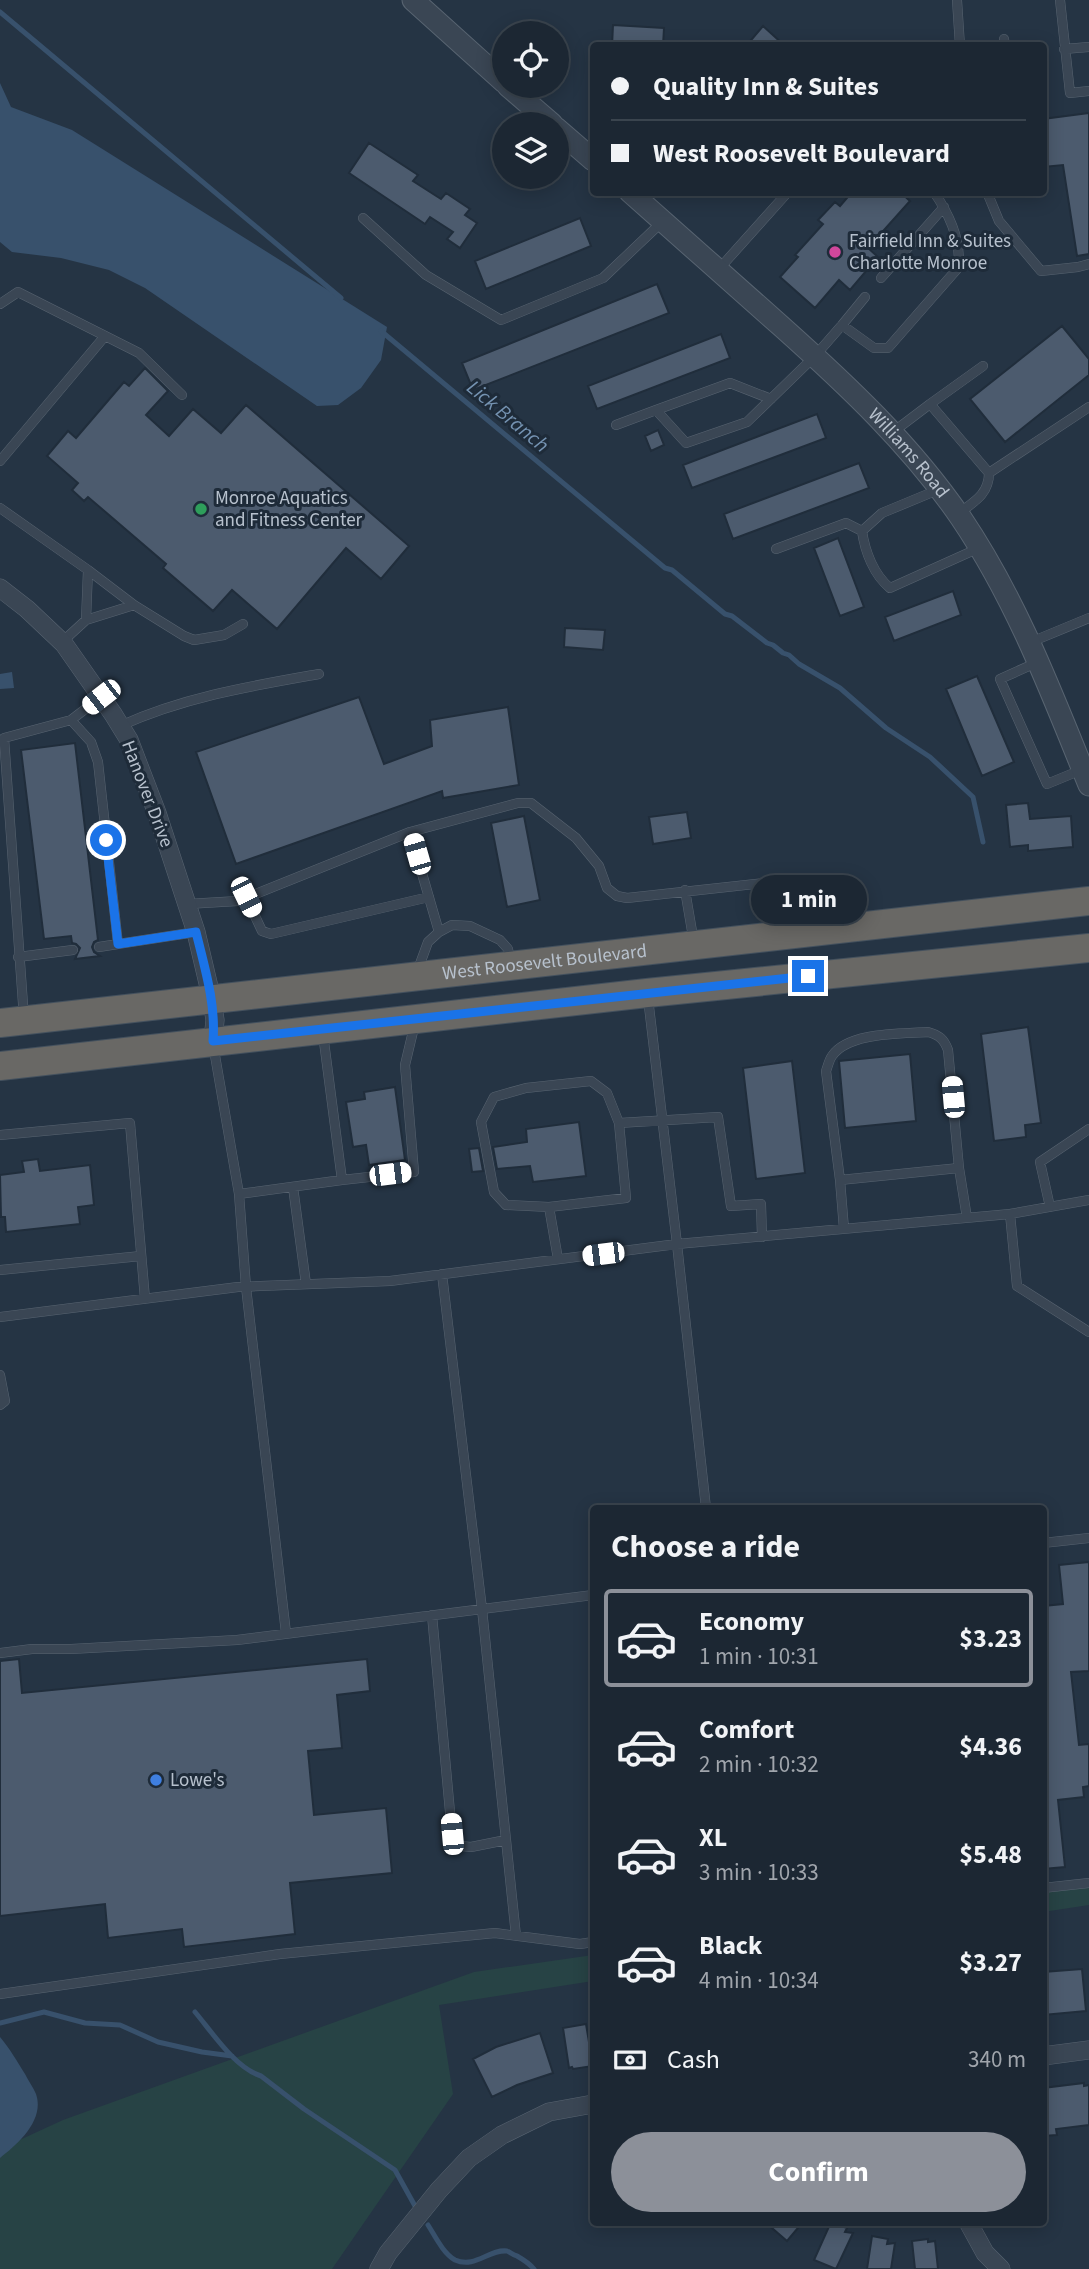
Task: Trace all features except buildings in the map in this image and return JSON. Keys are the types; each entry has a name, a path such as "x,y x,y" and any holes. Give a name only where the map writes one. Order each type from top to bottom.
{"highway":[{"name":"West Roosevelt Boulevard","path":"12,1021 1089,901"},
{"path":"0,1066 647,993 1085,953"}],"street":[{"path":"413,0 492,71"},
{"path":"522,98 538,112"},
{"path":"569,139 590,157"},
{"name":"Williams Road","path":"641,199 865,402 940,489 1008,596 1035,652 1086,777"},
{"name":"Hanover Drive","path":"0,588 62,642 120,726 140,766 196,932 212,1000 215,1020 213,1041"},
{"path":"1047,2055 1089,2050"},
{"path":"379,2269 388,2253 439,2190 469,2158 502,2135 549,2112 590,2105"},
{"path":"970,2226 985,2253 1001,2269"}],"lane":[{"path":"957,0 960,42"},
{"path":"1060,0 1070,93 1089,91"},
{"path":"1064,49 1089,47"},
{"path":"719,270 784,196"},
{"path":"842,325 874,348 888,348 958,268 960,256 949,217 937,196"},
{"path":"989,196 999,221 1041,271 1089,264"},
{"path":"881,278 944,207"},
{"path":"363,218 426,275 501,320 603,278 663,221"},
{"path":"0,304 19,292 139,353 181,395"},
{"path":"656,410 686,443 747,422 815,356 865,297"},
{"path":"0,461 106,336"},
{"path":"893,432 983,366"},
{"path":"615,425 730,383 771,399"},
{"path":"930,404 989,473 989,485 958,514"},
{"path":"989,473 1089,407"},
{"path":"862,531 882,513 940,489"},
{"path":"0,508 134,606 194,640 224,635 243,624"},
{"path":"776,549 846,523 862,531"},
{"path":"862,531 863,543 880,580 890,588 979,548"},
{"path":"86,620 88,570"},
{"path":"62,642 86,620 134,606"},
{"path":"1086,777 1047,784 1000,679 1035,652 1089,618"},
{"path":"120,726 169,706 223,691 319,674"},
{"path":"12,1021 18,957 4,738 71,720 101,697"},
{"path":"71,720 91,742 98,762 118,944"},
{"path":"187,904 238,901 410,832 518,803 531,803 576,838 599,866 607,888 617,896 627,898 800,879 818,880 828,886 840,929"},
{"path":"410,832 439,932"},
{"path":"685,890 695,945"},
{"path":"246,897 262,931 271,934 429,898"},
{"path":"416,977 428,942 452,925 470,926 500,940 508,949 511,966"},
{"path":"99,947 196,932"},
{"path":"18,957 73,950"},
{"path":"647,993 706,1505"},
{"path":"239,1195 414,1172 405,1065 417,1018"},
{"path":"322,1029 342,1180"},
{"path":"844,1229 826,1071 831,1056 842,1045 857,1039 928,1031 945,1041 948,1050 959,1168 967,1219"},
{"path":"213,1041 239,1195 246,1287 286,1633"},
{"path":"591,1081 607,1093 619,1123 626,1198 549,1208 506,1205 494,1192 481,1122 494,1097 526,1088 591,1081"},
{"path":"619,1123 718,1117 731,1206 761,1204 762,1237"},
{"path":"0,1135 130,1123 145,1299"},
{"path":"1050,1207 1040,1161 1089,1129"},
{"path":"840,1180 959,1168"},
{"path":"293,1187 306,1284"},
{"path":"0,1317 246,1287 390,1281 677,1244 967,1219 1089,1200"},
{"path":"549,1208 558,1259"},
{"path":"1010,1214 1017,1286 1089,1332"},
{"path":"0,1270 141,1256"},
{"path":"442,1274 482,1609 516,1936"},
{"path":"0,1374 5,1401 0,1405"},
{"path":"1047,1543 1089,1538"},
{"path":"0,1653 32,1649 237,1640 590,1595"},
{"path":"432,1615 452,1834 461,1846 471,1847 506,1840"},
{"path":"1047,1888 1089,1883"},
{"path":"0,1994 280,1954 495,1933 580,1944 590,1942"}],"green space":[{"path":"1089,1885 1089,1905 1047,1911 1047,1891"},
{"path":"590,1955 590,1981 439,2005 453,2094 332,2269 0,2269 0,2149 63,2120 474,1972"}],"water":[{"path":"0,83 11,107 72,130 387,327 381,360 361,388 338,405 317,406 145,288 109,270 61,258 12,252 0,242"},
{"path":"12,672 14,688 0,689 0,674"},
{"path":"0,2037 32,2086 38,2104 37,2113 28,2130 0,2158"}],"waterway":[{"name":"Lick Branch","path":"0,12 341,298"},
{"name":"Lick Branch","path":"381,331 665,568 672,570 725,614 732,616 767,643 840,688 886,728 930,757 973,797 983,842"},
{"path":"0,2023 44,2012 85,2023 120,2025 158,2042 232,2056"},
{"path":"195,2012 242,2065 395,2170 415,2206"},
{"path":"428,2225 443,2249 455,2260 475,2261 507,2251 534,2269"}],"place":[{"name":"Fairfield Inn & Suites Charlotte Monroe","path":"835,252"},
{"name":"Monroe Aquatics and Fitness Center","path":"201,509"},
{"name":"Lowe's","path":"156,1780"}],"route":[{"path":"106,840 118,944 196,932 212,1000 215,1020 213,1041 808,976"}]}
